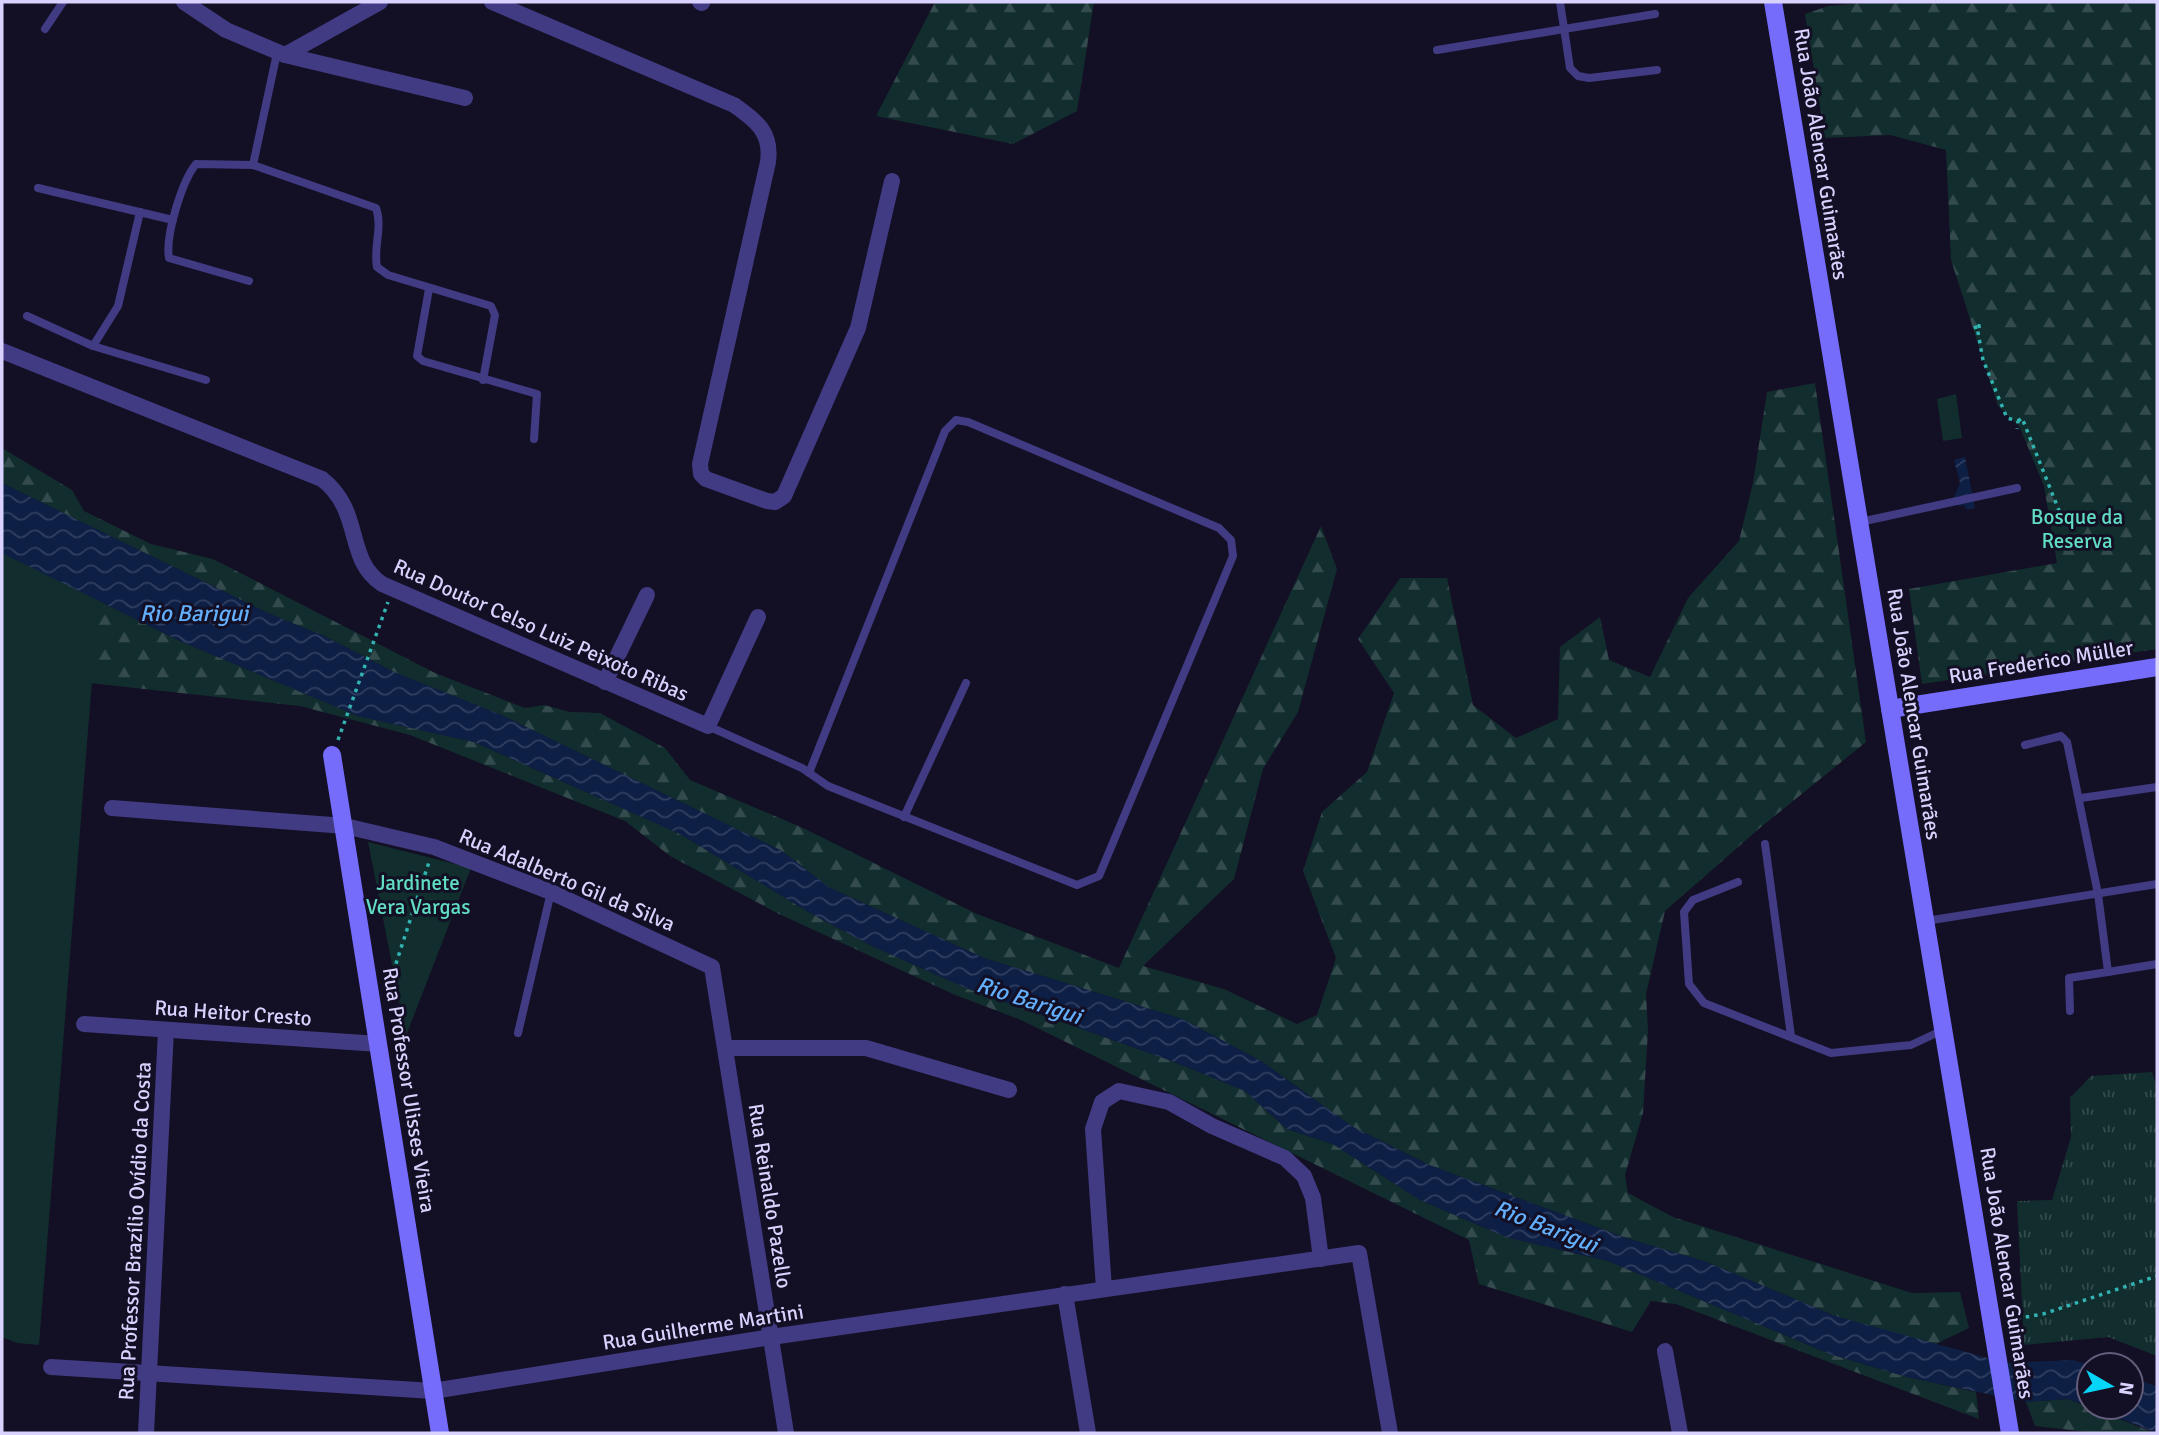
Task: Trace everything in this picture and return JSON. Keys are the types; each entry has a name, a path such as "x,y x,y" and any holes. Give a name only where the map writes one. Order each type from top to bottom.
{"main road":[{"name":"Rua João Alencar Guimarães","path":"1773,2 2010,1433"},
{"name":"Rua Frederico Müller","path":"1890,709 2157,667"},
{"name":"Rua Professor Ulisses Vieira","path":"332,755 440,1433"}],"street":[{"path":"184,2 226,30 281,54 465,99"},
{"path":"281,54 380,2"},
{"path":"498,5 534,29 575,37 734,105 760,125 768,136 770,148 700,464 701,474 706,479 767,501 775,502 784,496 858,328 892,181"},
{"name":"Rua Doutor Celso Luiz Peixoto Ribas","path":"2,351 322,479 338,492 346,506 364,568 373,578 392,589 708,726"},
{"path":"606,682 647,595"},
{"path":"708,726 758,617"},
{"name":"Rua Adalberto Gil da Silva","path":"112,808 345,826 434,847 551,891 712,967"},
{"name":"Rua Reinaldo Pazello","path":"712,967 786,1433"},
{"name":"Rua Heitor Cresto","path":"84,1024 379,1044"},
{"name":"Rua Professor Brazílio Ovídio da Costa","path":"146,1433 166,1030"},
{"path":"725,1048 866,1048 1009,1090"},
{"path":"1104,1289 1093,1129 1102,1102 1119,1091 1170,1102 1212,1126 1285,1158 1304,1177 1312,1198 1321,1259"},
{"name":"Rua Guilherme Martini","path":"51,1367 433,1391 771,1337 1359,1253 1390,1433"},
{"path":"1065,1294 1088,1433"},
{"path":"1665,1350 1680,1433"}],"lane":[{"path":"45,29 63,2"},
{"path":"1560,2 1570,68 1578,76 1589,78 1657,70"},
{"path":"1437,50 1655,14"},
{"path":"253,165 281,54"},
{"path":"248,281 169,258 167,248 173,220 191,170 196,164 253,165 376,208 380,219 374,254 377,267 388,275 491,306 495,315 483,380"},
{"path":"38,188 173,220"},
{"path":"93,346 118,306 140,212"},
{"path":"429,289 418,355 422,361 537,394 534,439"},
{"path":"27,316 93,346 206,380"},
{"name":"Rua Doutor Celso Luiz Peixoto Ribas","path":"708,726 809,773 828,786 1077,885 1099,876 1233,556 1231,540 1219,528 968,422 956,420 946,431 809,773"},
{"path":"1860,522 2017,488"},
{"path":"904,817 966,683"},
{"path":"2025,745 2061,736 2067,742 2081,797 2108,971"},
{"path":"2081,797 2157,787"},
{"path":"1765,844 1791,1037"},
{"path":"1738,882 1693,900 1684,912 1689,984 1704,1003 1726,1014 1830,1053 1910,1045 1944,1030"},
{"path":"1926,921 2157,884"},
{"path":"518,1032 551,891"},
{"path":"2070,1011 2069,978 2157,964"}],"path":[{"path":"1977,327 1983,360 2007,418 2018,421 2022,418 2062,518"},
{"path":"2017,429 2018,421"},
{"path":"341,732 392,589"},
{"path":"376,1026 434,847"},
{"path":"1993,1323 2043,1314 2157,1276"}],"green space":[{"path":"935,2 1094,2 1077,111 1013,144 876,116"},
{"name":"Bosque da Reserva","path":"1871,2 2157,2 2157,649 1922,684 1909,589 2057,563 2044,486 2019,426 1998,406 1951,260 1946,150 1890,135 1825,138 1805,14 1828,6"},
{"path":"1815,383 1866,742 1761,827 1665,911 1646,994 1648,1031 1643,1113 1625,1175 1628,1193 1673,1217 1912,1293 1960,1292 1969,1328 1934,1345 1835,1316 1704,1261 1629,1239 1429,1165 1353,1127 1261,1061 1182,1019 984,958 830,888 782,851 499,714 396,673 2,483 2,448 72,490 84,511 151,544 213,559 435,673 525,708 544,705 570,712 600,713 665,748 690,780 803,828 977,914 1119,968 1321,526 1337,569 1298,712 1263,769 1234,879 1143,966 1224,989 1297,1024 1317,1015 1336,958 1303,871 1322,812 1367,772 1394,693 1358,639 1400,578 1447,578 1473,705 1516,738 1558,719 1560,647 1600,617 1609,660 1650,677 1688,598 1739,541 1753,483 1767,392"},
{"path":"1956,394 1962,438 1943,441 1937,399"},
{"path":"2,534 100,581 39,1345 17,1343 2,1337"},
{"path":"2,553 180,641 358,716 474,742 680,834 810,913 872,946 966,988 1172,1061 1245,1091 1287,1129 1333,1144 1420,1200 1506,1237 1608,1261 1830,1354 1907,1377 1976,1392 1979,1419 1676,1304 1651,1301 1632,1332 1479,1284 1469,1240 1021,1020 953,994 779,914 670,856 625,821 410,735 300,706 71,681 2,1288"},
{"name":"Jardinete Vera Vargas","path":"368,842 471,868 406,1036"},
{"path":"2152,1072 2157,1087 2157,1356 2108,1337 2024,1345 2017,1201 2052,1200 2071,1137 2070,1098 2091,1076"},
{"path":"2068,1399 2075,1402 2075,1421 2124,1421 2155,1433 2097,1433 2035,1426 2026,1402"}],"water":[{"path":"1965,457 1975,508 1967,510 1964,505 1959,506 1952,502 1960,483 1954,460"},
{"name":"Rio Barigui","path":"2,483 396,673 499,714 782,851 830,888 984,958 1182,1019 1261,1061 1353,1127 1429,1165 1629,1239 1704,1261 1835,1316 2006,1363 2075,1361 2075,1401 2068,1399 2026,1402 1907,1377 1830,1354 1608,1261 1506,1237 1420,1200 1333,1144 1287,1129 1245,1091 1172,1061 966,988 872,946 810,913 680,834 474,742 358,716 180,641 2,553"},
{"path":"2145,1382 2157,1386 2157,1433 2127,1421 2145,1421"}]}
